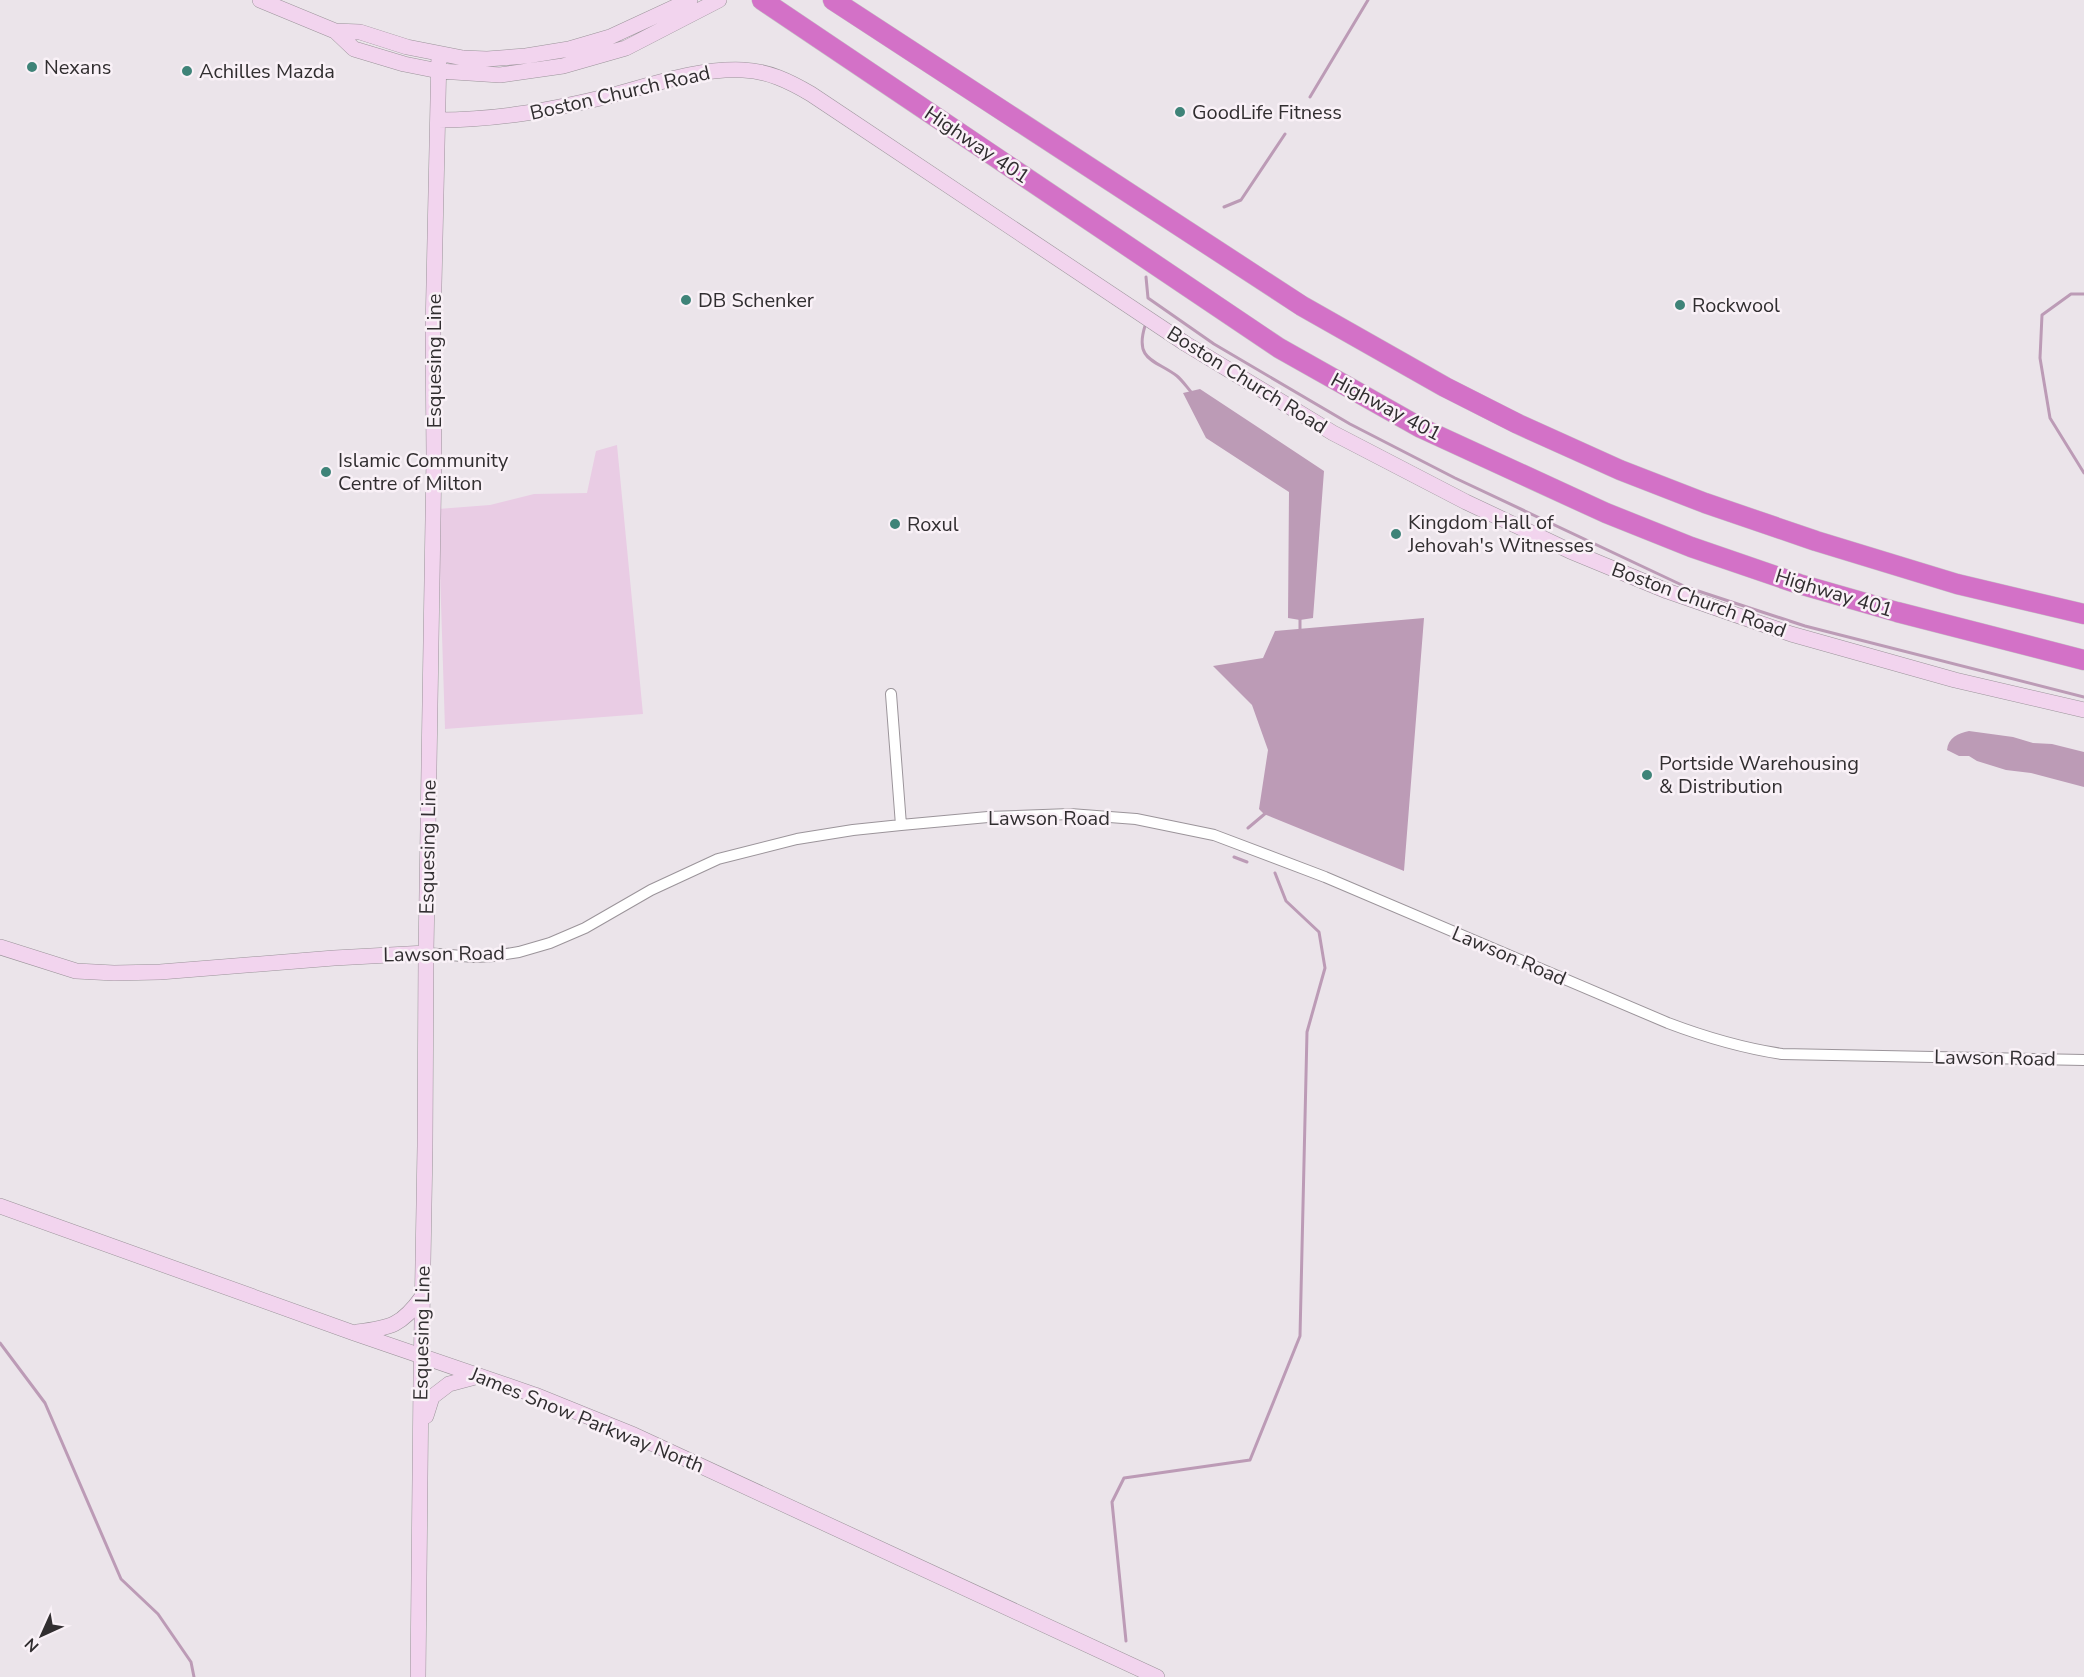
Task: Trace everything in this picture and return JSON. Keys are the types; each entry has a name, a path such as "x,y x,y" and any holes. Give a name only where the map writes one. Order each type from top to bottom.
{"highway":[{"name":"Highway 401","path":"762,0 1279,348 1421,428 1606,513 1692,547 1810,587 2084,660"},
{"path":"833,0 1302,306 1445,387 1518,424 1620,470 1816,541 1957,584 2084,614"}],"street":[{"path":"260,0 334,31 354,49 404,64 439,71 500,75 563,66 626,48 714,3"},
{"path":"334,31 360,32 406,47 463,58 526,56 569,49 610,38 690,0"},
{"name":"Esquesing Line","path":"418,1677 434,464 433,330 439,54"},
{"name":"Boston Church Road","path":"438,120 520,116 702,72 742,70 774,75 811,93 1186,344 1333,434 1466,502 1570,551 1666,591 1791,634 1955,680 2084,710"},
{"path":"891,694 901,825"},
{"name":"Lawson Road","path":"0,947 76,971 114,973 160,972 323,958 426,953 474,957 519,952 550,943 585,928 651,890 718,859 797,839 901,825 988,817 1071,814 1136,819 1214,835 1325,877 1668,1023 1707,1038 1753,1050 1782,1054 2084,1060"},
{"name":"James Snow Parkway North","path":"0,1206 354,1333 535,1395 634,1435 1157,1677"},
{"path":"354,1333 391,1326 410,1313 422,1297"},
{"path":"421,1430 432,1396 449,1384 479,1376"}],"shaded area":[{"path":"1200,389 1324,471 1313,618 1300,620 1288,618 1289,492 1206,438 1183,393"},
{"path":"617,445 643,714 445,729 438,509 490,505 534,494 587,493 596,451"},
{"path":"1424,618 1404,871 1264,814 1259,809 1268,750 1252,705 1213,666 1263,658 1275,631"},
{"path":"1969,731 2013,737 2033,743 2052,744 2084,752 2084,787 2031,773 2006,770 1977,761 1969,756 1959,756 1947,750 1949,742 1954,737"}],"waterway":[{"path":"1310,97 1368,0"},
{"path":"1224,207 1241,200 1285,134"},
{"path":"1146,277 1148,298 1214,344 1350,424 1455,478 1686,587 1805,626 2084,697"},
{"path":"2084,294 2071,294 2042,315 2040,358 2050,418 2084,473"},
{"path":"1145,326 1142,338 1145,353 1177,376 1193,394"},
{"path":"1300,617 1300,631"},
{"path":"1248,828 1267,812"},
{"path":"1234,857 1247,862"},
{"path":"1126,1641 1112,1502 1124,1478 1250,1460 1300,1336 1307,1032 1325,968 1319,932 1286,901 1275,873"},
{"path":"0,1343 45,1403 121,1579 158,1614 191,1662 194,1677"}],"place":[{"name":"Nexans","path":"32,67"},
{"name":"Achilles Mazda","path":"187,71"},
{"name":"GoodLife Fitness","path":"1180,112"},
{"name":"DB Schenker","path":"686,300"},
{"name":"Rockwool","path":"1680,305"},
{"name":"Islamic Community Centre of Milton","path":"326,472"},
{"name":"Roxul","path":"895,524"},
{"name":"Kingdom Hall of Jehovah's Witnesses","path":"1396,534"},
{"name":"Portside Warehousing & Distribution","path":"1647,775"}]}
